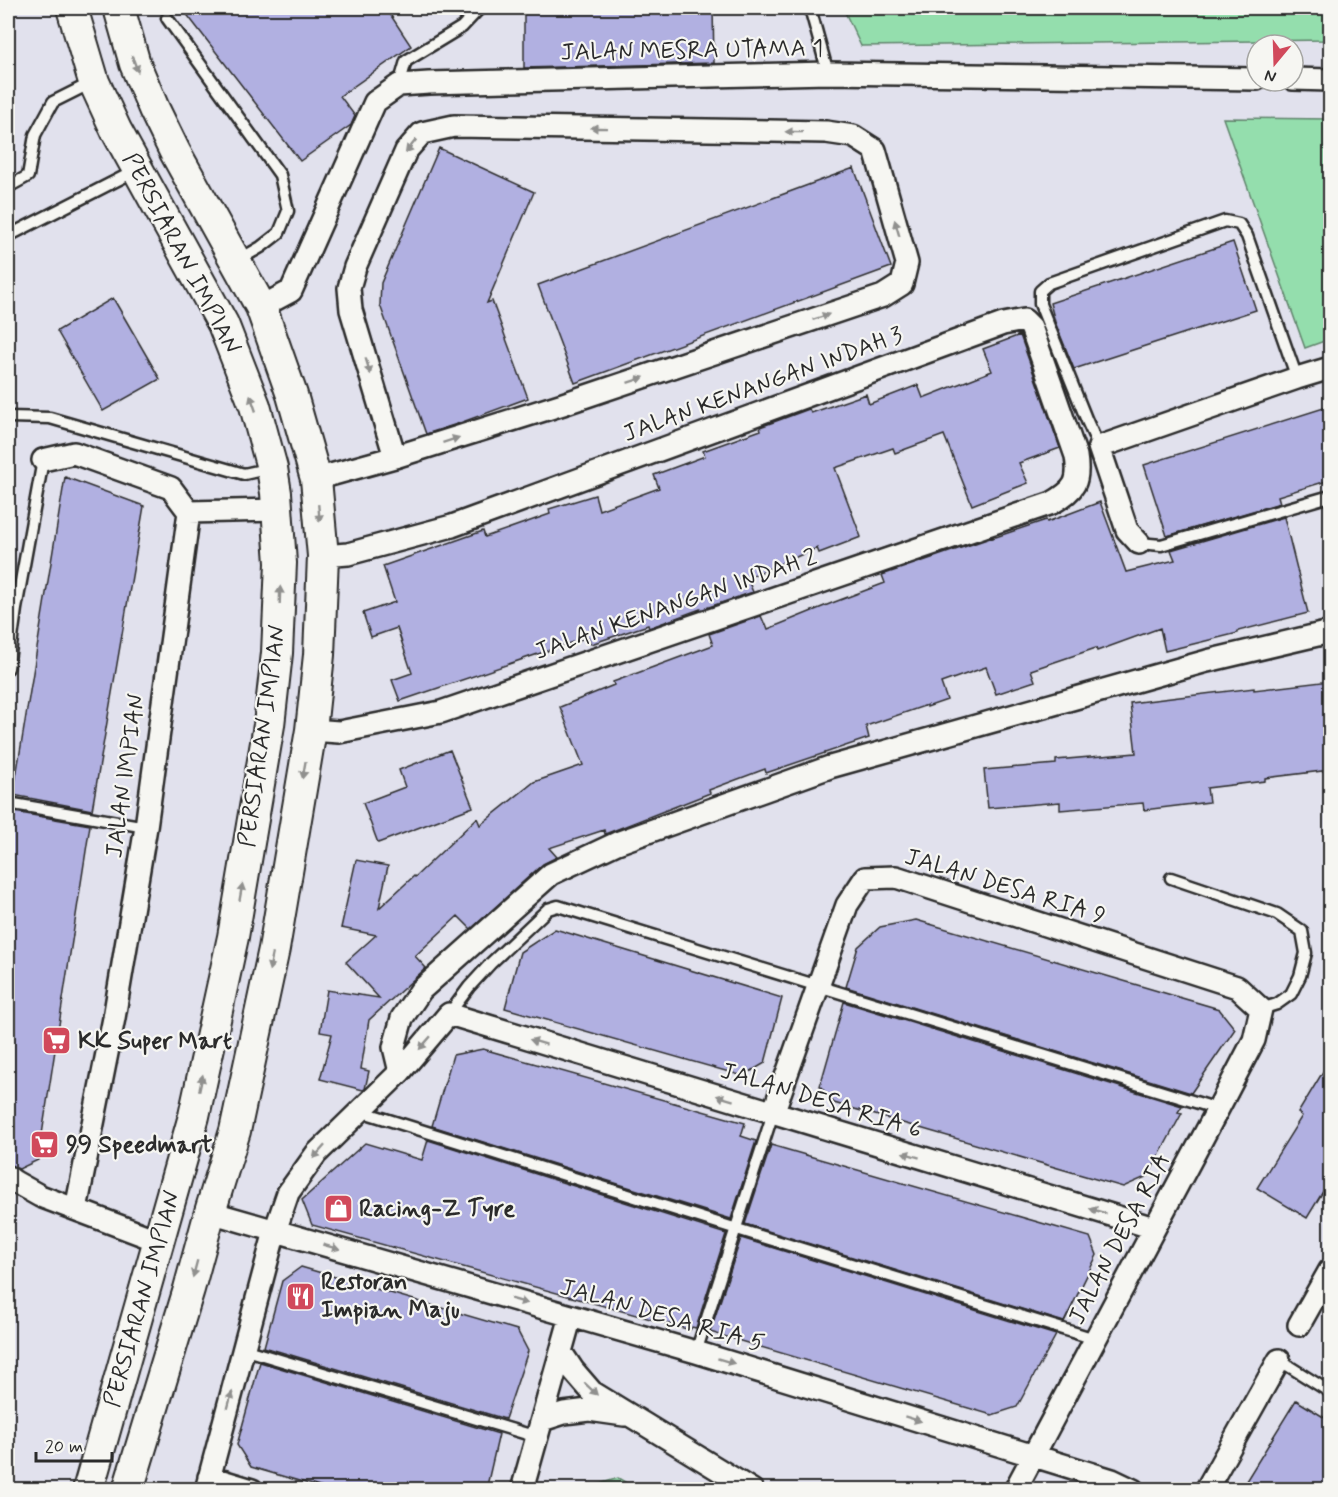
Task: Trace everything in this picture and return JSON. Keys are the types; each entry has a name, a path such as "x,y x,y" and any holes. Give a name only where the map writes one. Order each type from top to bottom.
{"street":[{"name":"PERSIARAN IMPIAN","path":"72,8 94,82 116,130 223,324 255,406 272,468 278,510 281,563 278,653 269,725 233,937 194,1116 88,1490"},
{"name":"PERSIARAN IMPIAN","path":"119,8 135,64 154,109 175,152 261,308 292,395 316,479 323,556 319,655 311,730 274,949 235,1131 128,1490"},
{"name":"JALAN MESRA UTAMA 1","path":"399,85 828,73 1245,79"},
{"path":"1305,79 1330,80"},
{"path":"261,308 291,291 375,102 399,85"},
{"path":"316,479 395,458 563,404 883,296 902,284 907,263 875,150 853,136 826,132 454,126 422,133 406,151 355,267 349,288 351,310 395,458"},
{"name":"JALAN KENANGAN INDAH 3","path":"323,556 348,554 452,526 1003,324 1024,320 1031,327 1076,456 1078,471 1074,486 1052,503"},
{"path":"1139,543 1127,530 1099,447 1330,368"},
{"path":"43,460 74,453 171,488 189,512 278,510"},
{"name":"JALAN KENANGAN INDAH 2","path":"311,730 339,732 441,712 1052,503"},
{"name":"JALAN IMPIAN","path":"76,1209 114,1018 146,827 189,512"},
{"path":"400,1072 394,1047 396,1037 402,1018 421,990 551,874 617,843 830,767 1207,661 1330,632"},
{"name":"JALAN DESA RIA 9","path":"773,1113 847,905 865,878 896,877 1237,987 1261,1009"},
{"name":"JALAN DESA RIA","path":"1015,1490 1254,1040 1261,1009"},
{"path":"252,1490 208,1483 275,1231 288,1193 316,1154 400,1072 449,1014"},
{"name":"JALAN DESA RIA 6","path":"449,1014 1154,1228"},
{"path":"148,1281 166,1248 210,1212 195,1176 192,1155 194,1116"},
{"path":"8,1176 40,1196 159,1241"},
{"name":"JALAN DESA RIA 5","path":"210,1212 696,1352 1112,1480 1133,1490"},
{"path":"1299,1325 1330,1270"},
{"path":"522,1490 571,1316"},
{"path":"561,1352 592,1392 752,1490"},
{"path":"1206,1490 1279,1360"},
{"path":"540,1429 564,1413 589,1410 630,1416"}],"lane":[{"path":"399,85 406,61 462,27 479,8"},
{"path":"810,8 828,73"},
{"path":"167,18 280,175 288,211 279,233 237,261"},
{"path":"8,187 28,176 35,135 53,102 94,82"},
{"path":"8,236 138,170"},
{"path":"1099,447 1040,304 1040,291 1049,283 1225,221 1239,224 1247,236 1297,378"},
{"path":"8,417 50,417 244,474 272,468"},
{"path":"8,668 16,609 43,460"},
{"path":"1139,543 1161,545 1330,496"},
{"path":"8,803 146,827"},
{"path":"1171,878 1277,914 1302,931 1306,953 1300,976 1291,994 1277,1004 1261,1009"},
{"path":"449,1014 491,963 548,909 558,906 1218,1109"},
{"path":"360,1111 1095,1339"},
{"path":"696,1352 773,1113"},
{"path":"243,1349 540,1429"},
{"path":"1279,1360 1330,1392"}],"green space":[{"path":"843,8 1330,8 1330,40 1305,40 1305,33 1245,33 1245,41 861,46"},
{"path":"1223,118 1330,119 1330,339 1305,348"},
{"path":"618,1478 637,1489 584,1489"}],"building":[{"path":"182,8 386,8 411,46 340,96 355,116 351,125 300,161"},
{"path":"524,8 713,8 714,63 524,68"},
{"path":"439,148 534,192 487,303 492,301 528,398 426,434 380,305 381,283"},
{"path":"854,168 891,267 575,383 538,285"},
{"path":"1233,242 1256,310 1074,369 1050,303"},
{"path":"113,298 160,379 103,411 57,331"},
{"path":"1020,335 1060,448 1019,463 1028,483 972,505 944,435 895,453 893,448 835,468 861,537 819,553 817,548 747,578 753,592 649,628 648,625 591,644 588,637 400,701 392,680 412,673 397,628 371,637 363,613 395,602 383,566 483,531 485,537 550,514 549,509 595,495 599,510 659,488 654,475 705,456 703,451 761,430 760,427 809,409 811,413 866,394 869,404 918,385 923,398 992,371 983,349"},
{"path":"1330,406 1330,480 1278,496 1280,503 1167,536 1144,465"},
{"path":"65,477 144,506 92,810 13,795"},
{"path":"1100,502 1126,572 1175,560 1171,550 1284,517 1308,613 1165,651 1160,628 1097,651 1096,648 1031,670 1035,681 996,694 986,667 941,683 947,700 866,726 869,738 766,773 765,769 605,834 604,830 549,848 557,857 543,864 471,929 458,916 415,956 426,968 369,1020 361,1069 369,1071 365,1089 320,1079 332,1034 320,1032 327,990 379,998 346,962 376,935 341,928 356,860 388,866 379,908 477,818 480,825 534,782 583,765 560,707 614,685 613,682 713,645 709,634 761,616 768,629 885,583 882,575 993,537 1046,520 1047,522"},
{"path":"1330,681 1330,770 1207,788 1209,802 1144,810 1143,803 1060,810 1060,802 988,808 984,770 1056,764 1056,760 1136,753 1130,703"},
{"path":"450,750 473,807 378,843 363,803 405,787 399,770"},
{"path":"14,812 90,825 38,1160 19,1169 8,1165 8,850"},
{"path":"916,920 1219,1009 1235,1029 1191,1093 846,987 858,947 880,927"},
{"path":"555,929 782,998 765,1063 743,1076 505,1008 520,952"},
{"path":"844,1002 1182,1106 1178,1112 1182,1113 1148,1176 1123,1187 834,1103 820,1086"},
{"path":"483,1049 745,1123 741,1136 756,1141 731,1219 432,1126 453,1055"},
{"path":"1330,1060 1330,1180 1307,1218 1257,1188 1302,1116 1298,1113"},
{"path":"428,1140 726,1234 696,1328 692,1327 690,1330 312,1225 302,1200 365,1143 422,1160"},
{"path":"771,1145 1090,1237 1097,1255 1064,1322 745,1224"},
{"path":"741,1238 1056,1335 1017,1407 992,1415 710,1332"},
{"path":"301,1267 517,1330 528,1351 505,1419 264,1347 282,1281"},
{"path":"260,1362 499,1434 486,1490 330,1490 251,1467 237,1445"},
{"path":"1296,1400 1330,1421 1330,1490 1261,1490 1246,1481"}],"place":[{"name":"KK Super Mart","path":"57,1041"},
{"name":"99 Speedmart","path":"45,1145"},
{"name":"Racing-Z Tyre","path":"338,1209"},
{"name":"Restoran Impian Maju","path":"300,1296"}]}
